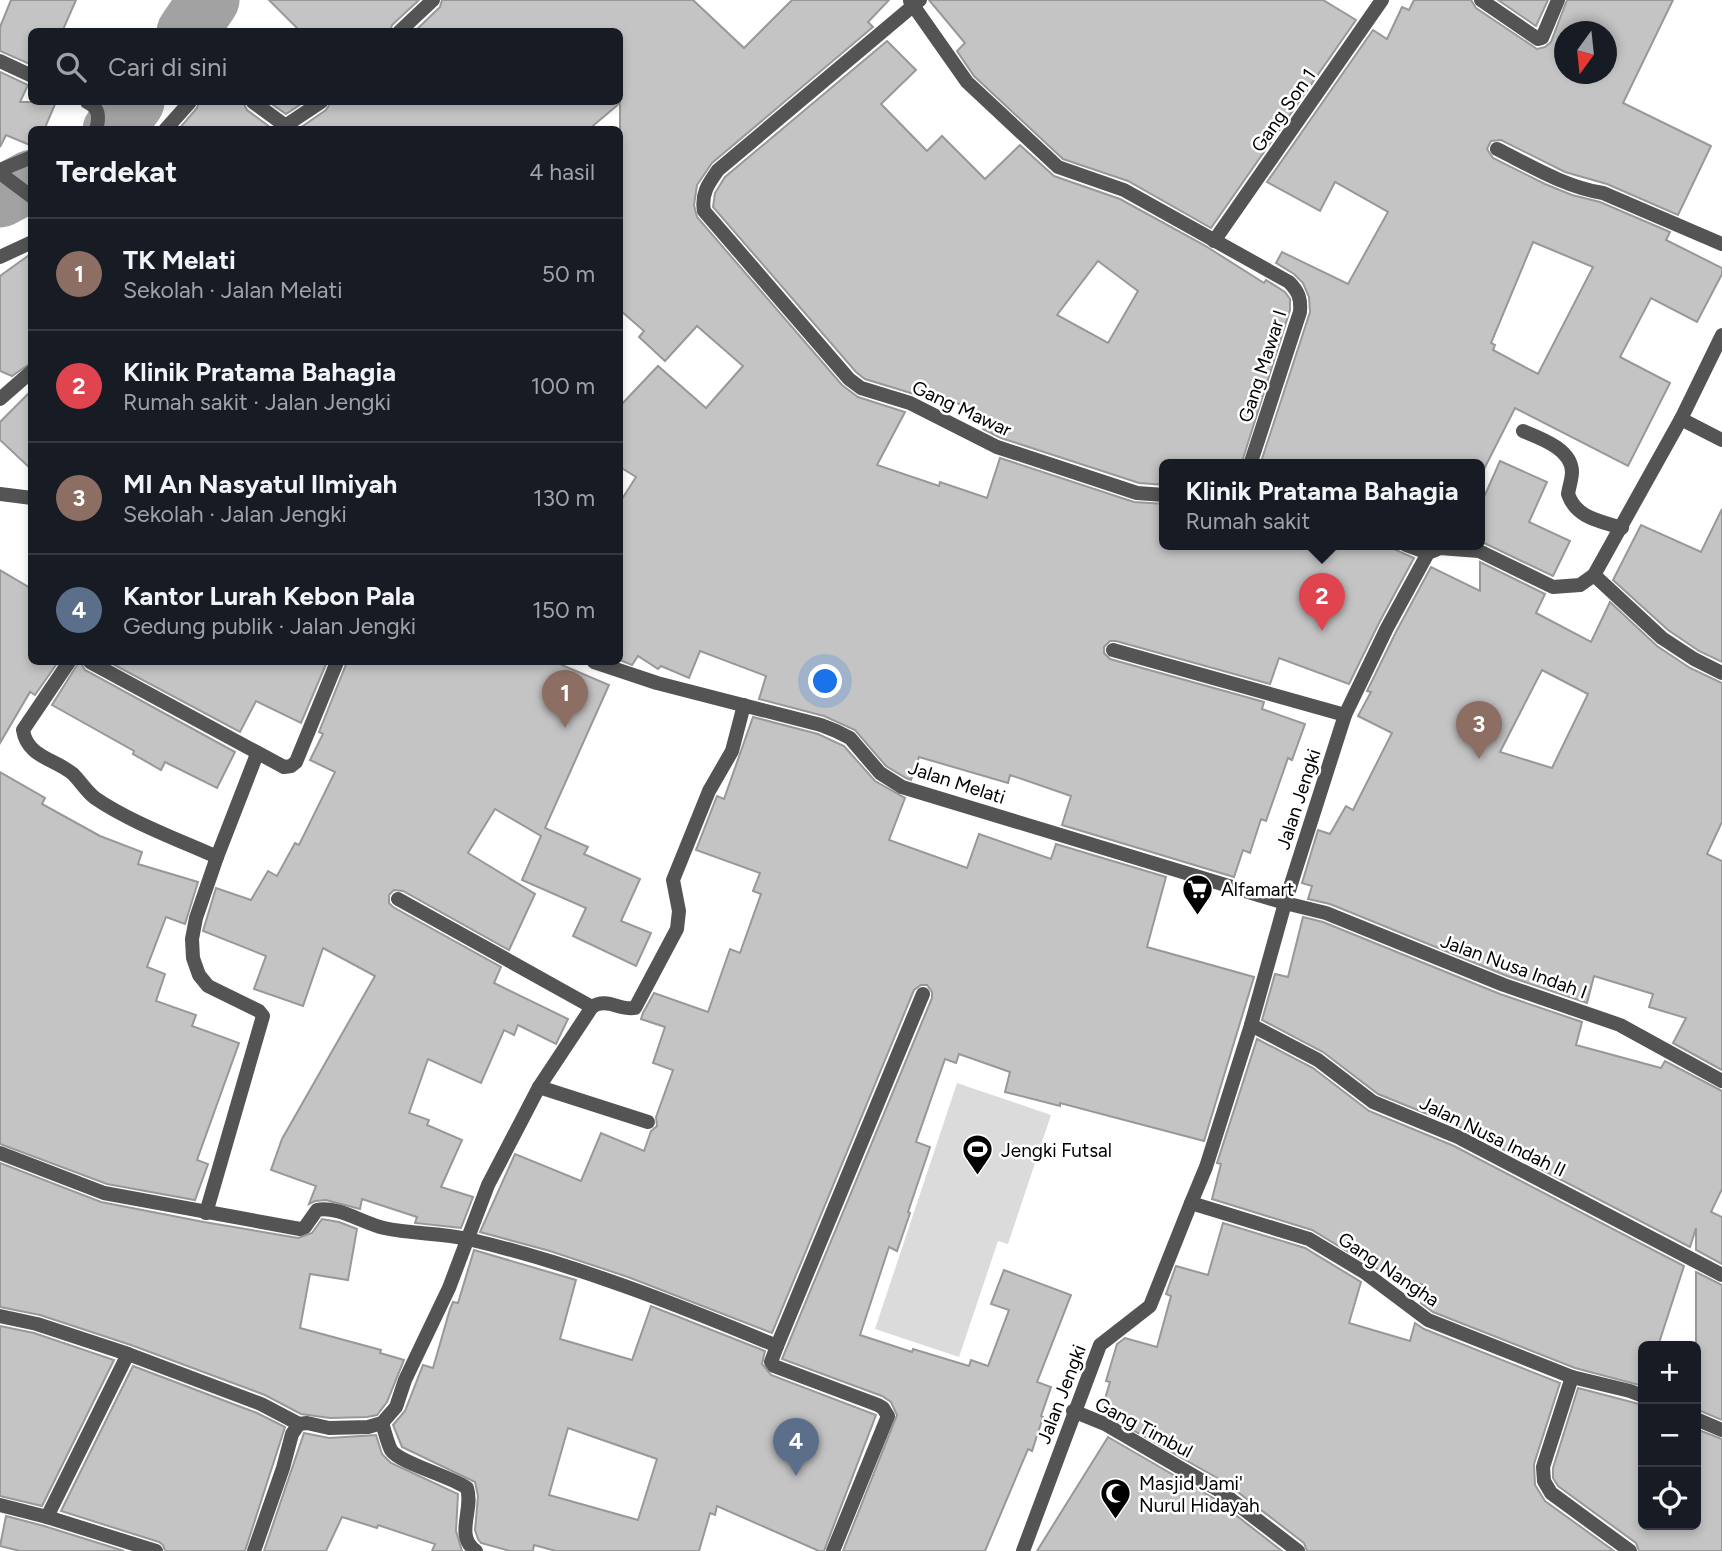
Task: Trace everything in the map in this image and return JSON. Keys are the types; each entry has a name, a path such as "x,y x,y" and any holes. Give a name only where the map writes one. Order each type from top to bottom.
{"street":[{"path":"403,28 433,0"},
{"name":"Gang Son 1","path":"1214,241 1382,0"},
{"path":"1480,0 1538,39 1542,38 1558,0"},
{"path":"914,2 967,82 1058,167 1124,190 1214,241"},
{"name":"Gang Mawar","path":"914,2 718,170 706,188 702,200 704,211 849,379 861,388 909,403 997,447 1137,493 1159,495"},
{"path":"0,61 28,74"},
{"path":"92,105 99,114 97,126"},
{"path":"169,126 187,105"},
{"path":"257,105 283,124 288,124 316,105"},
{"path":"1497,149 1559,181 1588,191 1604,193 1722,244"},
{"path":"28,159 1,173 28,194"},
{"name":"Gang Mawar I","path":"1214,241 1289,282 1297,290 1301,300 1300,312 1252,459"},
{"path":"0,257 28,244"},
{"path":"1457,550 1479,551 1553,587 1580,585 1594,575 1681,419 1722,335"},
{"path":"0,399 28,374"},
{"path":"1681,419 1722,440"},
{"path":"1522,431 1565,454 1572,473 1567,494 1576,509 1587,517 1622,528"},
{"path":"0,494 28,498"},
{"name":"Jalan Jengki","path":"1023,1551 1100,1345 1150,1306 1206,1167 1345,715 1387,628 1434,550"},
{"path":"1594,575 1662,638 1722,673"},
{"path":"1113,650 1345,715"},
{"path":"67,665 23,730 30,749 72,774 105,804 217,857"},
{"path":"95,665 284,767 296,762 336,665"},
{"name":"Jalan Melati","path":"603,665 657,683 836,731 850,738 880,773 902,787 1285,903"},
{"path":"0,1315 37,1324 128,1354 261,1404 299,1424 329,1428 368,1427 382,1423 396,1407 405,1380 449,1288 488,1185 539,1087 592,1007 605,1002 624,1009 635,1008 660,964 679,921 673,880 709,791 733,751 744,705"},
{"path":"206,1213 263,1016 259,1011 208,986 193,958 192,939 196,918 217,857 257,754"},
{"path":"398,899 592,1007"},
{"name":"Jalan Nusa Indah I","path":"1285,903 1326,913 1504,985 1620,1025 1722,1081"},
{"path":"833,1551 888,1416 878,1405 774,1366 771,1362 923,994"},
{"name":"Jalan Nusa Indah II","path":"1251,1025 1318,1060 1373,1102 1458,1137 1722,1275"},
{"path":"539,1087 648,1122"},
{"path":"0,1153 104,1193 206,1213 300,1229 305,1227 317,1210 328,1209 383,1228 466,1239 662,1298 777,1346"},
{"name":"Gang Nangha","path":"1191,1203 1308,1239 1364,1272 1428,1320 1572,1377 1638,1394"},
{"path":"47,1517 128,1354"},
{"path":"1572,1377 1542,1467 1544,1481 1550,1493 1630,1551"},
{"name":"Gang Timbul","path":"1073,1412 1105,1424 1220,1491 1298,1551"},
{"path":"1701,1421 1722,1430"},
{"path":"382,1423 391,1450 397,1457 439,1472 467,1488 470,1498 465,1538 476,1551"},
{"path":"254,1551 292,1434 299,1424"},
{"path":"0,1505 156,1551"}],"shaded area":[{"name":"Jengki Futsal","path":"957,1083 1051,1115 1008,1244 998,1241 959,1357 875,1329"}],"building":[{"path":"11,0 76,0 64,28 28,28 28,63 0,51 0,27"},
{"path":"269,0 419,0 391,28 297,28"},
{"path":"442,0 693,0 744,48 792,0 889,0 868,22 873,27 712,163 697,185 694,205 697,217 842,385 858,397 905,412 877,465 939,486 940,482 987,498 1000,458 1134,502 1159,504 1159,550 1396,550 1414,558 1349,684 1279,658 1270,684 1116,641 1110,641 1104,647 1104,653 1110,659 1264,702 1262,709 1305,724 1292,760 1288,758 1266,821 1261,819 1250,853 1243,850 1234,877 1062,825 1071,796 1010,775 1008,783 919,757 911,780 906,778 886,766 855,730 824,716 759,699 766,676 700,651 689,678 661,666 658,669 638,656 632,665 623,661 623,497 636,477 623,469 623,403 658,366 706,408 743,366 697,326 665,361 639,337 644,331 623,313 623,126 620,126 620,105 623,105 623,28 418,28 440,7"},
{"path":"929,0 1323,0 1356,20 1211,228 1128,181 1063,159 974,76 957,51 965,43"},
{"path":"1414,0 1471,0 1476,8 1537,49 1551,42 1554,34 1554,84 1617,84 1617,21 1559,21 1567,0 1673,0 1623,103 1711,146 1678,215 1607,184 1565,172 1501,140 1491,141 1487,149 1493,158 1545,184 1600,202 1670,232 1666,240 1722,268 1722,274 1697,322 1651,298 1620,357 1670,383 1628,466 1515,408 1485,467 1485,459 1262,459 1310,312 1309,297 1303,283 1276,263 1282,252 1348,284 1388,212 1335,182 1320,211 1267,182 1373,30 1387,39 1402,7 1409,10","holes":["1533,242 1593,267 1538,374 1493,350 1495,345 1491,343"]},
{"path":"1498,0 1548,0 1536,26"},
{"path":"887,41 916,70 881,104 927,151 942,136 985,179 1020,145 1054,176 1120,199 1204,245 1264,283 1266,280 1285,292 1290,299 1290,310 1243,459 1159,459 1159,485 1139,483 1001,438 983,429 988,419 940,394 933,404 915,392 914,394 865,379 856,372 713,207 715,193 725,177","holes":["1098,261 1138,291 1108,343 1057,315"]},
{"path":"0,72 28,85 20,102 28,102 28,105 55,105 46,126 28,126 28,144 6,135 0,147"},
{"path":"198,105 244,105 247,110 269,126 181,126"},
{"path":"273,105 300,105 286,114"},
{"path":"329,105 618,105 593,126 303,126"},
{"path":"28,256 28,365 12,376 0,371 0,276"},
{"path":"28,394 28,466 0,440 0,422"},
{"path":"1500,461 1547,482 1529,522 1570,541 1553,576 1485,543 1485,495"},
{"path":"1722,509 1722,662 1699,651 1668,630 1613,580 1641,525 1701,552"},
{"path":"1480,562 1545,594 1536,613 1591,642 1610,602 1657,646 1690,668 1722,683 1722,822 1707,854 1722,861 1722,1070 1673,1043 1686,1018 1649,1007 1653,994 1594,976 1587,1003 1507,976 1330,904 1308,899 1312,886 1302,883 1318,830 1330,834 1346,806 1353,810 1392,733 1358,716 1371,692 1367,691 1431,567 1480,591","holes":["1542,670 1588,694 1552,768 1500,752"]},
{"path":"0,570 28,587 28,665 56,665 35,695 30,692 0,743"},
{"path":"77,665 82,665 85,670 235,752 217,788 165,762 161,770 133,754 134,751 52,705"},
{"path":"115,665 326,665 301,723 256,701 240,732"},
{"path":"346,665 562,665 609,685 545,828 588,847 584,854 640,879 621,921 651,933 636,966 573,936 586,908 522,880 541,836 495,809 468,853 535,894 509,950 403,891 394,890 389,895 389,903 393,907 501,967 494,983 568,1019 556,1044 518,1025 514,1035 504,1030 481,1083 428,1059 409,1113 429,1120 427,1125 462,1140 441,1187 473,1197 461,1228 415,1223 417,1217 362,1199 360,1209 326,1200 309,1204 316,1186 271,1170 282,1139 375,976 323,948 303,1006 254,989 266,956 203,931 216,888 251,900 268,871 277,876 295,843 299,845 335,772 310,760 323,734 319,732"},
{"path":"753,717 818,734 844,746 875,781 905,798 889,840 967,868 979,834 1051,859 1056,844 1166,877 1147,947 1254,977 1204,1141 1060,1103 1060,1106 1005,1092 1010,1072 959,1054 956,1063 945,1059 916,1142 930,1147 908,1212 910,1213 897,1251 889,1247 860,1335 912,1352 913,1349 969,1366 971,1360 988,1366 1009,1310 991,1304 1004,1270 1071,1295 1037,1382 1051,1387 1032,1451 1028,1449 985,1551 843,1551 897,1415 891,1402 882,1396 782,1359 932,998 932,992 927,985 921,985 914,990 772,1333 628,1277 550,1251 480,1232 515,1154 581,1181 601,1133 644,1151 651,1131 657,1126 656,1117 673,1070 653,1063 665,1027 641,1019 643,1013 654,993 708,1012 730,949 740,953 761,894 753,891 760,873 696,850 717,796 724,799"},
{"path":"0,772 45,798 42,804 100,836 142,852 138,864 198,882 185,924 166,917 147,967 165,974 156,1001 196,1015 192,1026 239,1043 197,1160 208,1164 195,1200 107,1184 0,1144"},
{"path":"1303,917 1323,922 1500,994 1582,1022 1576,1045 1661,1068 1665,1061 1722,1091 1722,1189 1711,1212 1722,1217 1722,1264 1696,1250 1696,1228 1690,1247 1462,1128 1378,1094 1323,1052 1262,1020 1275,974 1288,977"},
{"path":"1257,1039 1313,1068 1369,1111 1454,1146 1684,1266 1660,1341 1638,1341 1638,1385 1575,1368 1433,1312 1421,1303 1426,1286 1375,1268 1312,1230 1212,1199 1221,1164 1217,1163"},
{"path":"0,1163 101,1202 204,1222 298,1238 312,1233 322,1219 357,1229 348,1280 310,1274 300,1328 381,1350 380,1353 404,1360 387,1402 377,1415 367,1417 330,1418 301,1414 265,1395 131,1345 40,1315 0,1307"},
{"path":"1223,1223 1305,1248 1361,1282 1349,1323 1410,1341 1415,1323 1424,1329 1560,1383 1534,1464 1535,1485 1545,1501 1614,1551 1307,1551 1304,1543 1226,1483 1101,1412 1110,1382 1106,1381 1117,1344 1125,1338 1157,1347 1171,1296 1166,1294 1176,1266 1208,1275"},
{"path":"474,1250 576,1280 560,1339 632,1360 651,1306 765,1351 762,1364 771,1375 876,1415 824,1551 717,1506 715,1515 710,1513 699,1551 556,1551 534,1545 533,1551 510,1551 481,1543 475,1530 478,1496 475,1482 402,1447 393,1425 405,1411 423,1365 433,1368 450,1309 453,1302 458,1303","holes":["568,1428 657,1459 638,1520 549,1495"]},
{"path":"1696,1272 1722,1285 1722,1420 1701,1411 1701,1341 1696,1341"},
{"path":"0,1326 34,1333 114,1360 42,1506 0,1496"},
{"path":"133,1366 257,1413 285,1427 245,1551 165,1551 159,1542 61,1511"},
{"path":"1578,1388 1638,1404 1638,1530 1701,1530 1701,1431 1722,1439 1722,1551 1639,1551 1636,1543 1558,1486 1553,1478 1553,1468"},
{"path":"304,1433 329,1438 376,1435 382,1454 391,1463 458,1494 456,1531 462,1551 432,1551 435,1544 378,1525 377,1528 342,1517 326,1551 264,1551"},
{"name":"Masjid Jami' Nurul Hidayah","path":"1108,1437 1215,1499 1282,1551 1037,1551"},
{"path":"6,1516 124,1551 20,1551 0,1546"}],"waterway":[{"path":"190,28 209,0"},
{"path":"116,126 132,105"},
{"path":"0,197 28,182"}],"place":[{"name":"Klinik Pratama Bahagia","path":"1322,631"},
{"name":"TK Melati","path":"565,728"},
{"name":"MI An Nasyatul Ilmiyah","path":"1479,759"},
{"name":"Alfamart","path":"1198,916"},
{"name":"Jengki Futsal","path":"978,1177"},
{"name":"Kantor Lurah Kebon Pala","path":"796,1476"},
{"name":"Masjid Jami' Nurul Hidayah","path":"1116,1521"}]}
